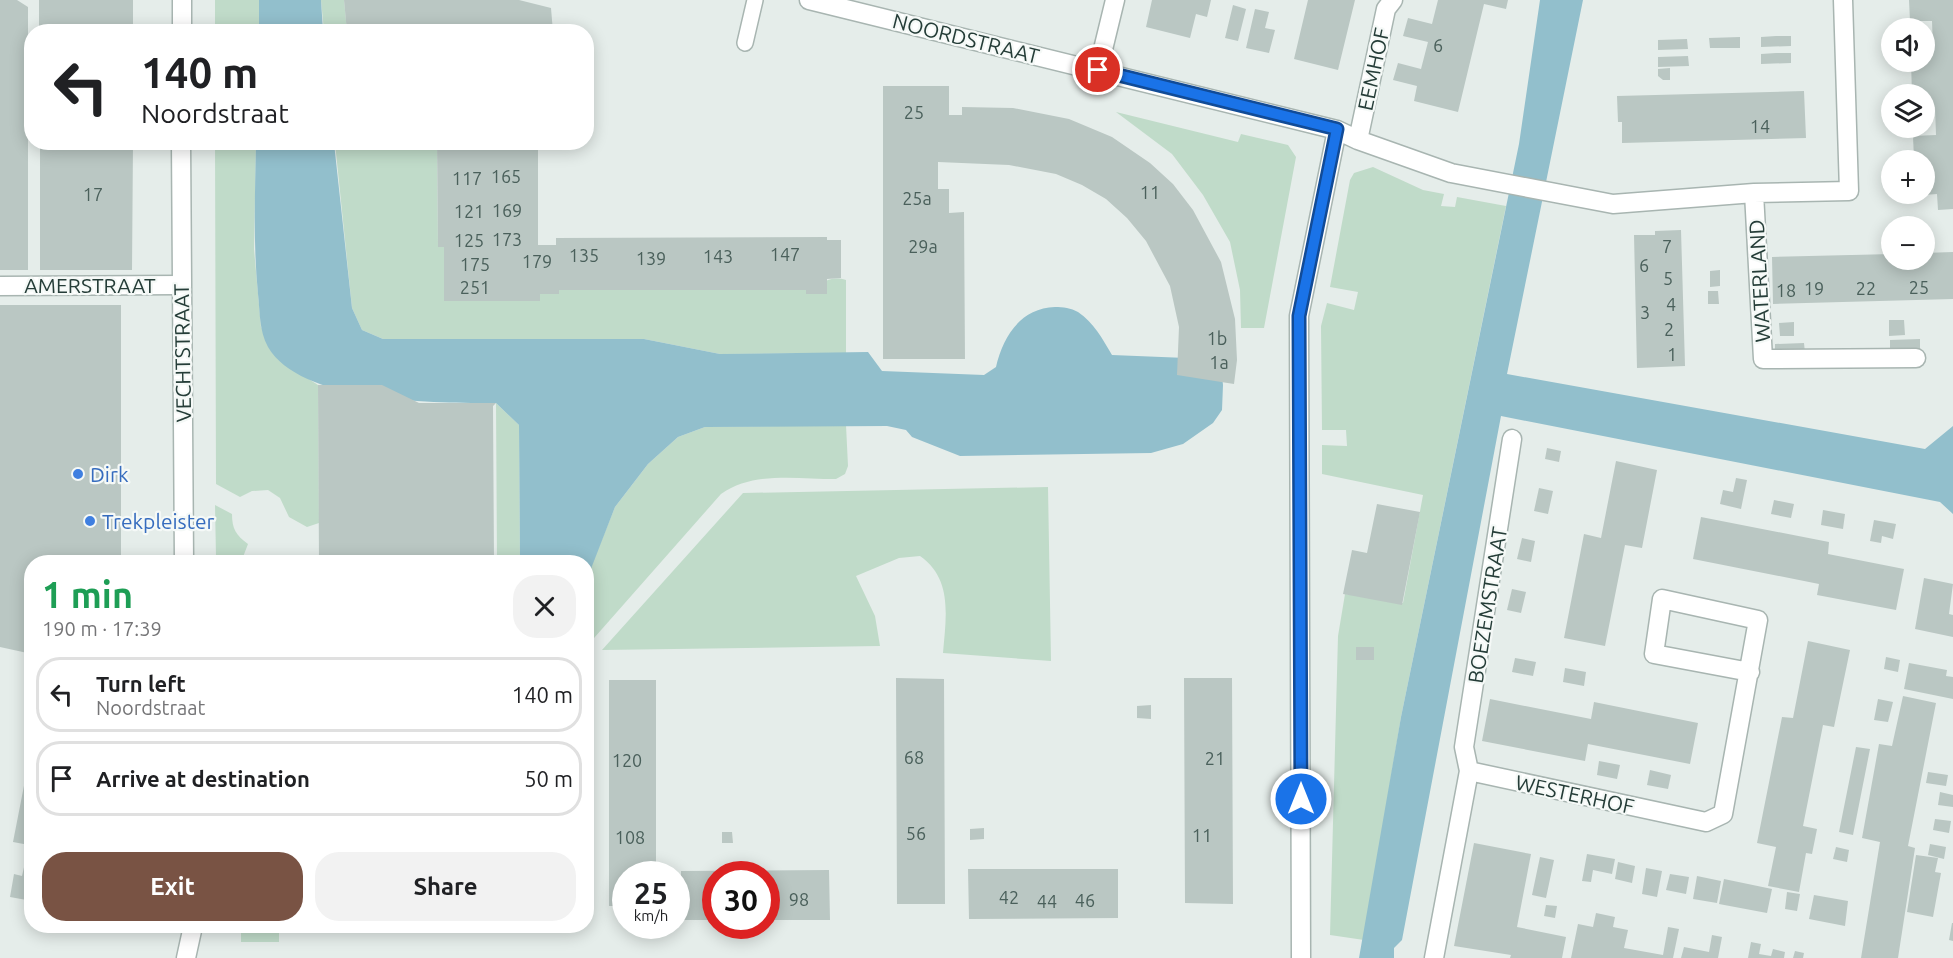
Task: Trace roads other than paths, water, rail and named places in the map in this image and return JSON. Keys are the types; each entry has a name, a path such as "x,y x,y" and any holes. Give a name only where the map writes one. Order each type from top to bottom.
{"street":[{"path":"182,0 182,24"},
{"name":"NOORDSTRAAT","path":"809,0 1337,129 1358,140 1451,173 1504,183"},
{"path":"1098,70 1115,0"},
{"name":"EEMHOF","path":"1358,140 1386,9 1393,0"},
{"name":"WATERLAND","path":"1504,183 1613,204 1754,193 1850,191 1843,0"},
{"path":"1301,958 1299,316 1337,129"},
{"name":"VECHTSTRAAT","path":"181,150 184,555"},
{"name":"WATERLAND","path":"1754,193 1763,360 1916,358"},
{"name":"AMERSTRAAT","path":"0,286 181,285"},
{"name":"BOEZEMSTRAAT","path":"1469,771 1464,747 1512,439"},
{"name":"WESTERHOF","path":"1469,771 1706,822 1723,814 1750,672 1758,620 1662,599 1654,654 1750,672"},
{"path":"1434,958 1469,771"},
{"path":"186,958 191,933"}],"lane":[{"path":"745,43 755,0"}],"water":[{"path":"259,0 321,0 323,24 259,24"},
{"path":"1540,0 1583,0 1507,374 1925,449 1953,426 1953,514 1940,502 1501,416 1402,940 1394,948 1394,958 1359,958 1401,717 1519,144"},
{"path":"256,150 335,150 352,308 362,330 383,339 644,339 720,354 868,352 882,371 984,375 996,367 1003,345 1023,318 1032,312 1061,307 1084,316 1097,331 1112,355 1211,359 1221,367 1222,410 1213,423 1183,444 1151,453 960,456 912,437 906,430 887,426 705,427 678,437 648,464 615,507 594,561 594,555 520,555 519,425 496,403 441,402 373,396 339,390 309,380 285,366 268,347 261,328 256,275"}],"place":[{"name":"Dirk","path":"78,474"},
{"name":"Trekpleister","path":"90,521"}]}
